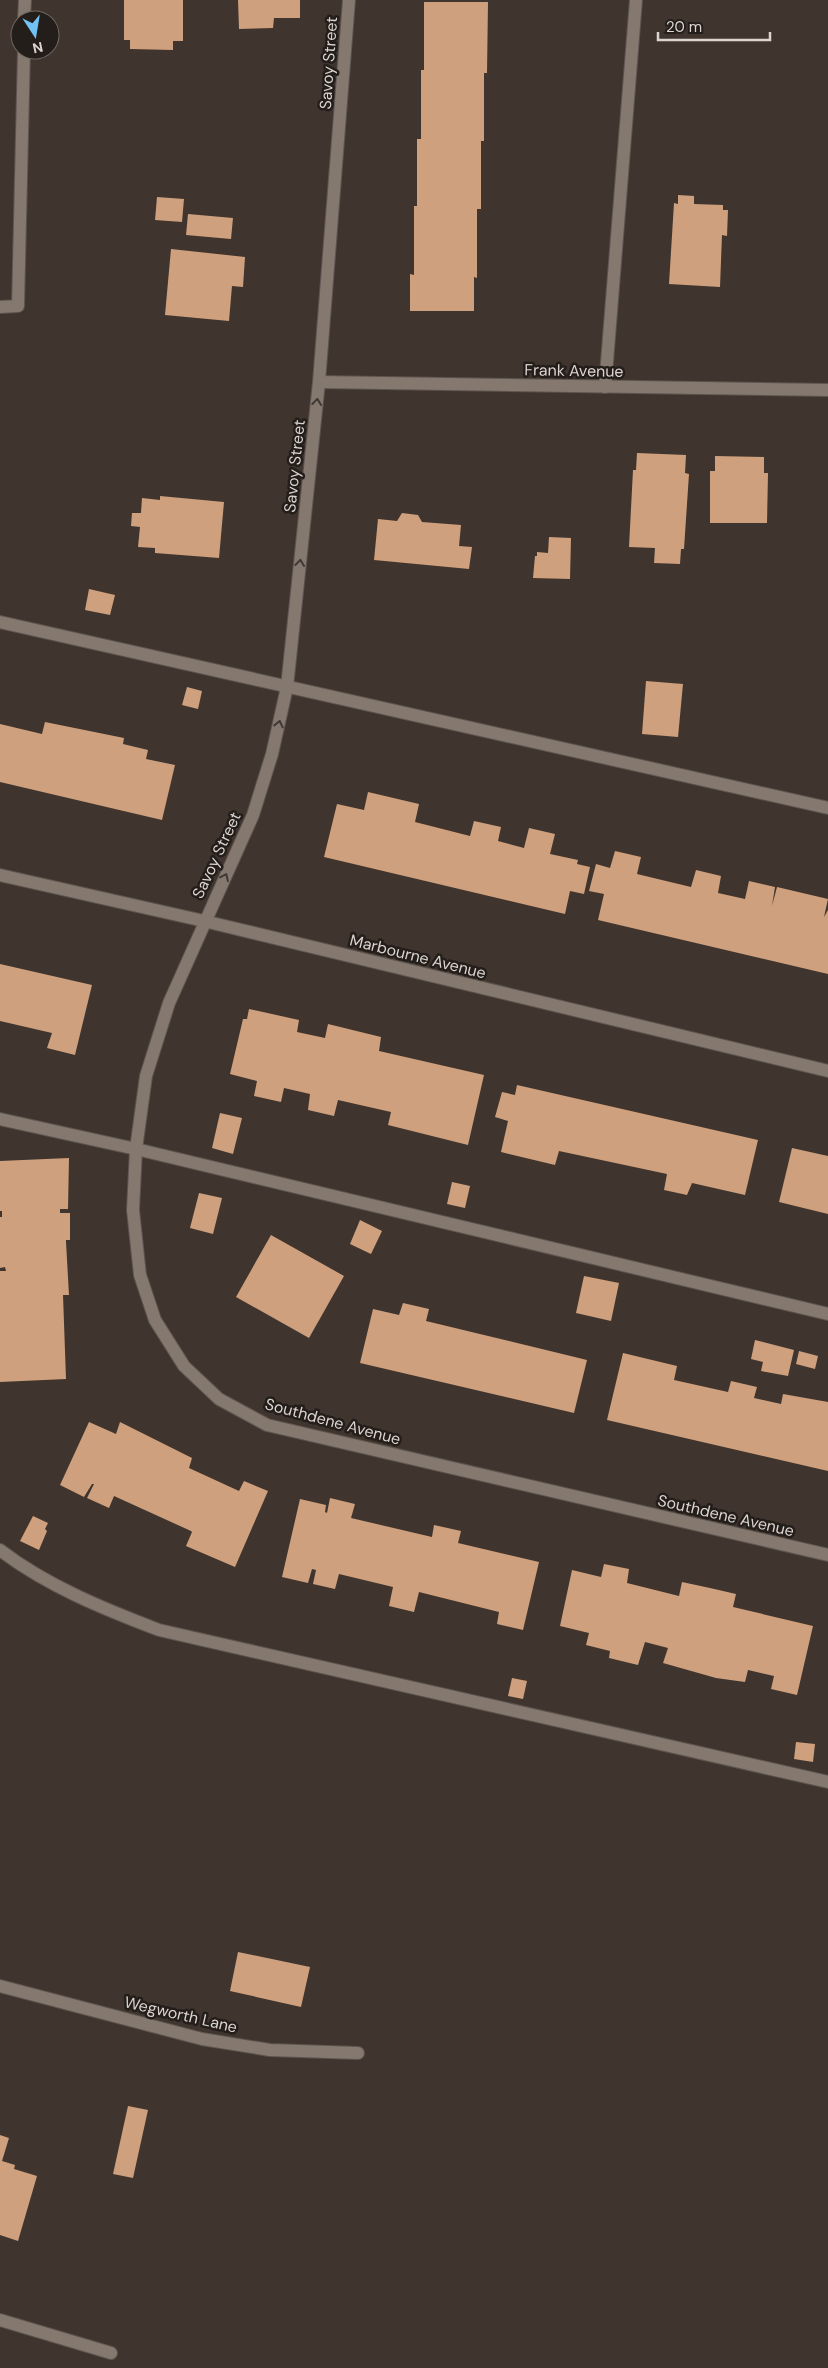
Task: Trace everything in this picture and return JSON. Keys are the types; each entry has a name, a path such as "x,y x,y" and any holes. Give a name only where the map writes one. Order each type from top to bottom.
{"street":[{"name":"Savoy Street","path":"204,921 253,815 272,754 288,686 319,382 349,0"},
{"path":"605,386 636,0"},
{"path":"0,306 18,306 24,60"},
{"name":"Frank Avenue","path":"319,382 828,390"},
{"path":"0,622 828,808"},
{"name":"Marbourne Avenue","path":"0,875 204,921 828,1071"},
{"name":"Southdene Avenue","path":"204,921 169,1003 146,1076 136,1149 133,1210 140,1275 155,1320 184,1366 219,1399 267,1425 828,1555"},
{"path":"0,1119 136,1149 828,1314"},
{"path":"0,1550 14,1561 91,1604 159,1630 828,1782"},
{"name":"Wegworth Lane","path":"0,1986 202,2039 270,2050 358,2053"},
{"path":"0,2320 111,2353"}],"building":[{"path":"124,0 183,0 183,41 173,41 173,50 130,49 130,40 124,40"},
{"path":"238,0 300,0 300,18 274,18 273,28 239,29"},
{"path":"424,2 488,2 487,73 484,73 484,141 481,141 481,209 477,209 477,278 474,277 474,311 410,311 410,274 414,275 414,206 417,206 417,139 421,139 421,70 424,70"},
{"path":"678,195 694,196 694,204 723,205 723,210 728,210 727,236 722,235 720,287 669,284 674,203 678,204"},
{"path":"157,197 184,199 182,222 155,220"},
{"path":"188,214 233,218 231,239 186,235"},
{"path":"171,249 245,257 243,287 232,286 229,321 165,315"},
{"path":"637,453 686,455 685,473 689,474 684,549 681,549 680,564 654,563 655,548 629,547 633,470 636,470"},
{"path":"715,456 764,457 764,473 768,473 767,523 710,523 710,471 715,471"},
{"path":"160,496 224,502 219,558 155,553 155,548 138,547 140,527 131,526 132,513 141,513 142,498 160,500"},
{"path":"402,513 418,515 422,522 461,525 459,546 472,547 469,569 374,560 378,519 397,521"},
{"path":"549,537 571,538 570,579 533,578 535,556 537,556 537,552 548,553"},
{"path":"89,589 115,595 110,615 85,610"},
{"path":"646,681 683,684 678,737 642,734"},
{"path":"187,687 202,691 198,709 182,705"},
{"path":"45,722 124,738 123,744 148,750 146,759 175,765 162,820 0,782 0,724 42,734"},
{"path":"368,792 419,804 415,822 470,836 474,821 501,827 498,841 524,848 529,828 555,834 550,854 578,860 577,864 590,867 584,894 570,891 565,914 324,857 337,804 364,810"},
{"path":"615,851 641,857 637,874 691,887 696,870 721,876 718,893 745,899 749,881 775,887 772,906 777,887 828,899 824,917 828,910 828,974 598,920 604,894 589,891 596,864 610,868"},
{"path":"0,964 92,985 75,1055 47,1048 52,1033 0,1021"},
{"path":"249,1009 299,1020 297,1032 325,1038 328,1024 381,1037 379,1051 484,1075 468,1145 388,1125 391,1112 338,1100 334,1116 308,1110 310,1094 284,1088 281,1102 254,1096 257,1081 230,1074 243,1019 247,1019"},
{"path":"517,1085 758,1140 745,1195 692,1183 687,1195 664,1190 667,1174 559,1151 555,1165 501,1152 508,1121 495,1117 502,1092 515,1095"},
{"path":"220,1113 242,1118 233,1154 212,1148"},
{"path":"792,1148 828,1156 828,1214 779,1202"},
{"path":"69,1158 68,1209 60,1209 60,1213 70,1213 70,1240 66,1240 69,1295 63,1295 66,1379 0,1382 0,1271 6,1271 5,1267 0,1268 0,1217 2,1217 2,1211 0,1211 0,1161"},
{"path":"452,1182 470,1186 465,1208 447,1204"},
{"path":"199,1193 222,1198 213,1234 190,1228"},
{"path":"360,1220 382,1231 371,1254 350,1244"},
{"path":"271,1235 344,1276 309,1338 236,1297"},
{"path":"584,1276 619,1283 611,1321 576,1313"},
{"path":"403,1303 429,1309 426,1321 587,1360 574,1413 360,1363 373,1309 399,1315"},
{"path":"755,1340 794,1350 788,1376 761,1371 763,1362 751,1359"},
{"path":"799,1351 818,1356 815,1369 796,1364"},
{"path":"623,1353 677,1366 674,1380 728,1392 731,1381 757,1387 754,1398 781,1404 783,1394 828,1402 828,1471 607,1420"},
{"path":"89,1422 116,1434 120,1422 192,1458 189,1468 239,1491 244,1481 268,1491 235,1567 186,1546 191,1531 114,1496 109,1508 87,1498 94,1484 92,1484 84,1497 60,1485"},
{"path":"330,1498 355,1504 351,1518 432,1537 434,1525 461,1531 458,1543 539,1562 523,1630 497,1624 499,1612 419,1592 414,1612 389,1606 393,1587 339,1574 335,1589 313,1584 316,1570 312,1569 308,1583 282,1577 300,1499 326,1505 325,1512 327,1513"},
{"path":"33,1516 48,1523 45,1529 47,1531 39,1550 20,1541"},
{"path":"604,1564 629,1569 627,1583 679,1596 682,1582 736,1594 733,1607 813,1626 797,1695 771,1689 774,1676 748,1670 745,1682 716,1678 663,1663 668,1648 645,1642 638,1665 609,1658 610,1651 586,1645 589,1633 560,1626 572,1570 601,1577"},
{"path":"512,1678 527,1681 523,1699 508,1696"},
{"path":"796,1742 815,1744 813,1762 794,1759"},
{"path":"238,1952 310,1967 301,2007 230,1991"},
{"path":"128,2106 148,2110 133,2178 113,2174"},
{"path":"0,2135 9,2138 2,2161 15,2165 14,2169 37,2176 18,2241 0,2235"}]}
